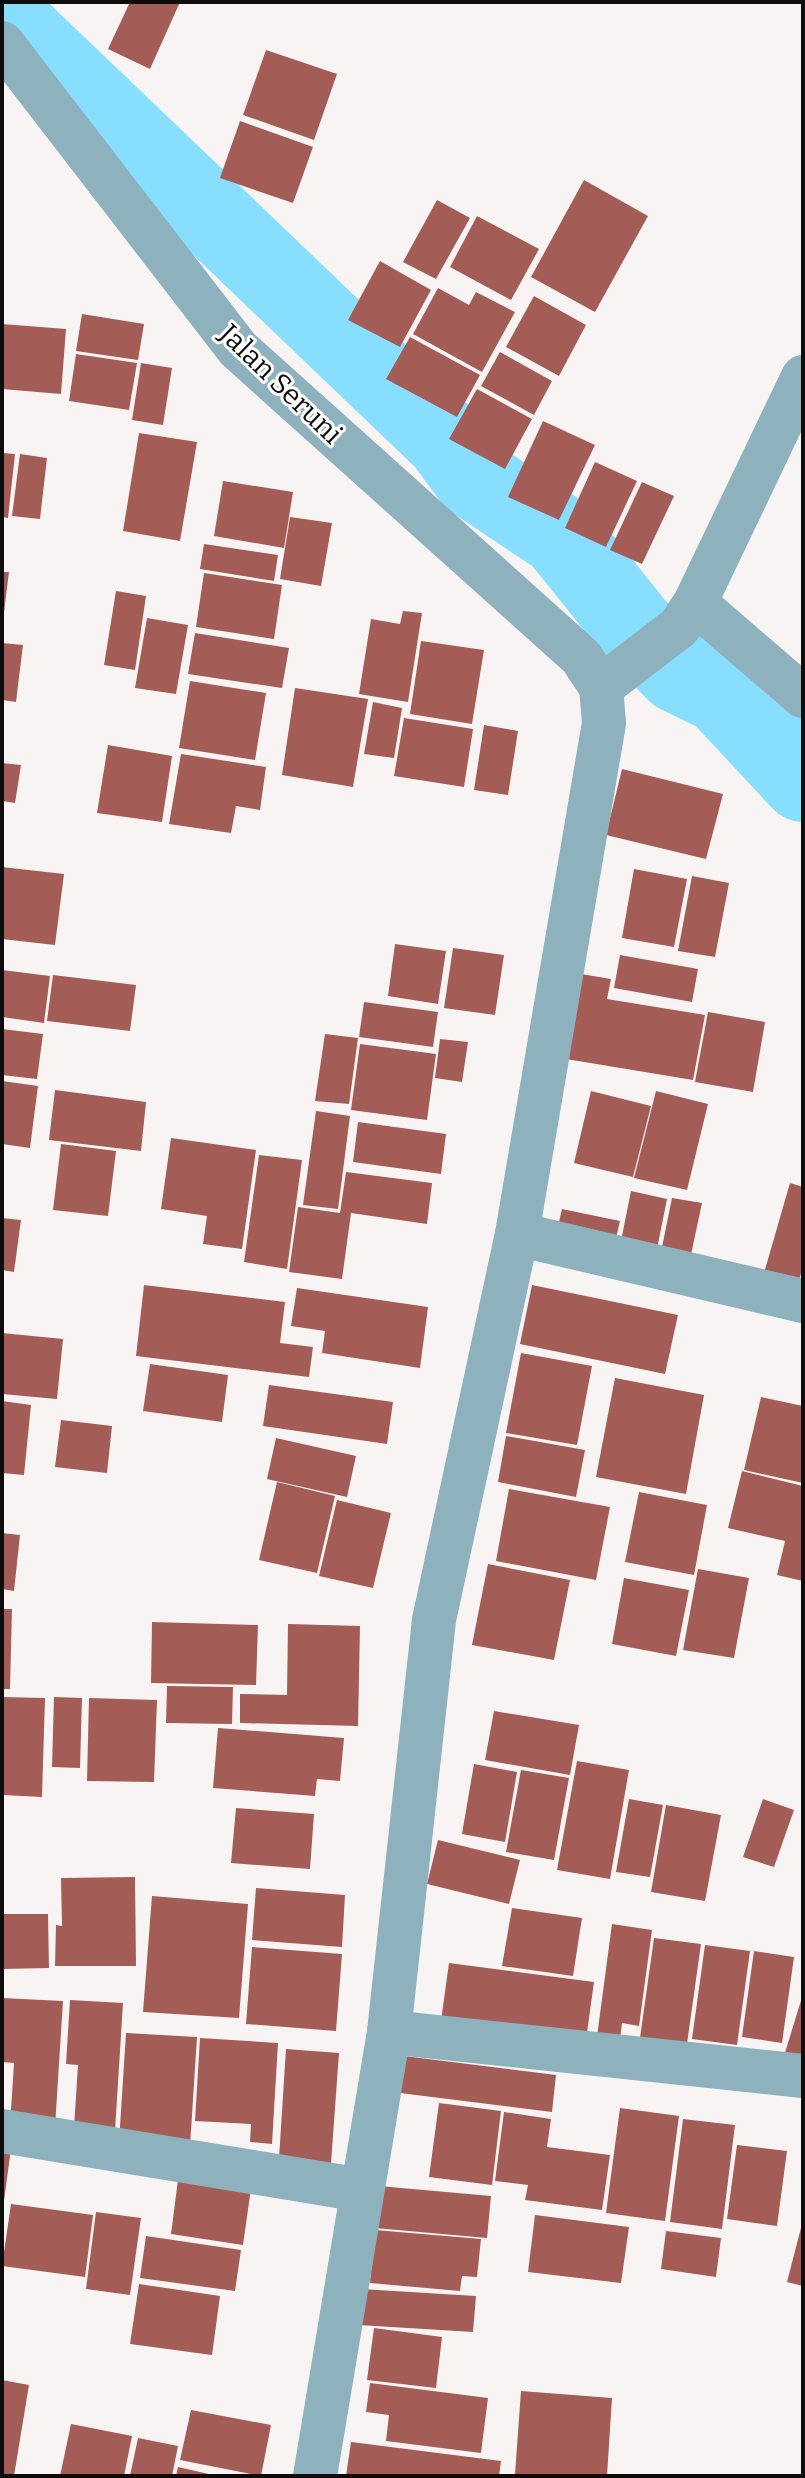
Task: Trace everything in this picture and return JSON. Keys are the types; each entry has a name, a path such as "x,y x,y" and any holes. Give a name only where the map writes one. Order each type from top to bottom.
{"street":[{"name":"Jalan Seruni","path":"2,43 238,349 581,657 617,675"},
{"path":"315,2476 389,2032 434,1620 517,1234 604,723 617,675 687,615 803,377"},
{"path":"687,615 803,696"},
{"path":"517,1234 803,1301"},
{"path":"389,2032 803,2076"},
{"path":"2,2131 362,2190"}],"building":[{"path":"130,2 180,2 150,69 108,49"},
{"path":"266,50 337,74 314,140 243,115"},
{"path":"240,121 313,147 293,203 220,178"},
{"path":"584,180 648,216 595,312 531,277"},
{"path":"437,200 470,218 436,279 403,262"},
{"path":"477,216 539,249 511,300 450,267"},
{"path":"380,261 431,290 400,347 348,320"},
{"path":"438,288 469,305 476,292 515,312 482,372 413,334"},
{"path":"534,296 586,325 559,376 506,347"},
{"path":"82,314 144,324 138,360 76,351"},
{"path":"2,324 66,329 61,394 2,389"},
{"path":"410,337 480,375 457,417 386,379"},
{"path":"500,352 552,381 534,415 481,386"},
{"path":"76,354 137,363 129,410 69,401"},
{"path":"141,363 172,368 163,425 132,420"},
{"path":"477,389 532,419 505,469 449,439"},
{"path":"543,421 595,445 559,520 508,497"},
{"path":"139,433 197,442 180,541 123,531"},
{"path":"2,453 15,454 8,518 2,517"},
{"path":"20,454 47,458 40,519 12,516"},
{"path":"595,462 637,481 606,547 565,528"},
{"path":"223,481 293,492 284,548 214,536"},
{"path":"642,482 674,496 642,564 610,550"},
{"path":"290,517 332,523 321,586 280,579"},
{"path":"204,544 278,555 274,581 200,569"},
{"path":"2,572 9,572 4,612 2,612"},
{"path":"204,573 282,585 274,639 196,627"},
{"path":"116,591 146,596 135,670 104,665"},
{"path":"403,611 422,613 408,702 359,694 371,619 400,624"},
{"path":"147,618 188,625 176,694 135,688"},
{"path":"195,633 289,648 282,688 188,674"},
{"path":"421,641 484,650 472,724 410,714"},
{"path":"2,643 23,645 16,702 2,700"},
{"path":"190,681 266,693 255,760 179,748"},
{"path":"295,688 368,699 353,787 282,775"},
{"path":"373,702 402,708 394,758 364,754"},
{"path":"404,718 473,729 464,787 394,776"},
{"path":"484,725 518,731 508,795 474,790"},
{"path":"108,745 172,756 162,822 97,813"},
{"path":"181,754 266,767 260,810 236,806 231,833 169,824"},
{"path":"2,763 21,765 15,803 2,801"},
{"path":"622,769 723,794 706,859 606,835"},
{"path":"2,867 64,874 55,945 2,939"},
{"path":"634,869 687,879 674,947 622,938"},
{"path":"692,876 729,883 715,957 678,951"},
{"path":"395,944 446,951 438,1004 388,996"},
{"path":"453,948 504,955 495,1015 444,1008"},
{"path":"620,955 698,969 692,1002 614,988"},
{"path":"2,970 50,976 44,1023 2,1017"},
{"path":"575,973 611,979 607,999 705,1015 693,1080 560,1058"},
{"path":"53,975 136,985 130,1031 47,1021"},
{"path":"364,1002 438,1012 433,1047 359,1037"},
{"path":"708,1012 765,1022 753,1092 695,1082"},
{"path":"2,1029 43,1034 37,1079 2,1075"},
{"path":"325,1034 358,1038 349,1104 315,1101"},
{"path":"440,1039 468,1042 462,1082 435,1078"},
{"path":"360,1044 436,1054 427,1120 351,1110"},
{"path":"2,1081 38,1086 30,1148 2,1144"},
{"path":"55,1090 146,1102 141,1151 49,1140"},
{"path":"591,1091 651,1106 633,1177 574,1163"},
{"path":"656,1091 708,1104 687,1190 634,1178"},
{"path":"316,1111 350,1116 338,1209 303,1205"},
{"path":"358,1122 446,1134 441,1174 353,1162"},
{"path":"171,1138 256,1150 242,1249 203,1244 207,1216 161,1209"},
{"path":"61,1144 116,1151 108,1216 53,1210"},
{"path":"259,1155 302,1160 287,1269 244,1262"},
{"path":"346,1172 432,1183 427,1224 351,1213 342,1279 289,1272 298,1207 340,1213"},
{"path":"790,1183 803,1187 803,1267 796,1290 762,1280"},
{"path":"631,1191 667,1199 655,1259 619,1251"},
{"path":"672,1198 702,1203 689,1264 660,1257"},
{"path":"562,1209 620,1221 613,1251 555,1239"},
{"path":"2,1218 21,1220 14,1272 2,1270"},
{"path":"144,1285 285,1302 280,1343 313,1347 309,1377 136,1356"},
{"path":"532,1285 678,1315 665,1374 520,1344"},
{"path":"297,1288 428,1307 420,1368 322,1353 325,1331 291,1326"},
{"path":"2,1333 63,1339 57,1399 2,1394"},
{"path":"521,1353 592,1366 577,1445 506,1433"},
{"path":"150,1364 228,1375 222,1422 143,1411"},
{"path":"615,1378 704,1395 686,1494 596,1477"},
{"path":"269,1385 393,1402 387,1444 263,1426"},
{"path":"761,1397 803,1406 803,1483 744,1470"},
{"path":"2,1401 31,1405 24,1475 2,1473"},
{"path":"61,1420 112,1426 107,1473 55,1467"},
{"path":"506,1436 585,1450 576,1497 498,1482"},
{"path":"276,1438 356,1456 347,1497 267,1479"},
{"path":"742,1471 803,1486 803,1581 777,1575 785,1541 728,1528"},
{"path":"277,1482 335,1496 317,1573 259,1560"},
{"path":"509,1489 610,1507 596,1580 496,1561"},
{"path":"639,1492 707,1505 694,1575 625,1562"},
{"path":"337,1500 391,1513 373,1588 319,1576"},
{"path":"2,1533 20,1535 14,1591 2,1589"},
{"path":"488,1564 570,1580 554,1660 472,1645"},
{"path":"698,1569 749,1578 734,1658 683,1650"},
{"path":"624,1578 689,1590 676,1656 612,1644"},
{"path":"2,1609 12,1609 10,1689 2,1689"},
{"path":"152,1622 258,1625 256,1685 151,1683"},
{"path":"288,1624 360,1626 358,1726 240,1723 240,1694 287,1695"},
{"path":"167,1686 233,1687 232,1724 166,1723"},
{"path":"2,1697 45,1698 42,1797 2,1795"},
{"path":"54,1697 82,1698 80,1768 52,1767"},
{"path":"89,1698 157,1700 154,1782 87,1781"},
{"path":"494,1711 579,1725 570,1775 485,1760"},
{"path":"218,1728 344,1738 340,1781 317,1779 315,1796 213,1788"},
{"path":"577,1761 629,1770 610,1879 557,1870"},
{"path":"474,1764 517,1772 505,1842 462,1834"},
{"path":"521,1770 569,1778 554,1860 506,1852"},
{"path":"629,1799 663,1805 650,1877 616,1872"},
{"path":"763,1799 794,1810 774,1867 743,1857"},
{"path":"666,1805 721,1815 705,1901 651,1892"},
{"path":"236,1808 314,1814 310,1869 231,1863"},
{"path":"438,1840 520,1860 509,1904 427,1884"},
{"path":"135,1877 136,1966 55,1966 56,1925 62,1926 61,1878"},
{"path":"256,1888 345,1895 342,1947 252,1940"},
{"path":"152,1896 248,1904 239,2018 143,2012"},
{"path":"512,1908 582,1918 573,1976 502,1966"},
{"path":"2,1914 48,1914 49,1968 2,1969"},
{"path":"612,1924 652,1930 639,2026 622,2023 619,2047 596,2044"},
{"path":"654,1938 701,1944 686,2051 639,2045"},
{"path":"705,1945 750,1951 737,2045 692,2039"},
{"path":"252,1947 342,1954 336,2031 246,2024"},
{"path":"754,1951 794,1957 782,2043 742,2037"},
{"path":"449,1963 594,1982 585,2047 440,2028"},
{"path":"803,1994 803,2061 784,2056"},
{"path":"2,1998 63,2001 55,2127 10,2125 14,2063 2,2062"},
{"path":"70,2000 123,2003 115,2131 74,2128 78,2065 66,2064"},
{"path":"126,2033 197,2037 190,2146 119,2142"},
{"path":"200,2038 278,2043 272,2144 250,2142 251,2124 195,2121"},
{"path":"286,2049 339,2053 330,2177 278,2174"},
{"path":"404,2056 556,2075 552,2112 400,2093"},
{"path":"439,2103 501,2111 492,2185 429,2177"},
{"path":"620,2108 679,2116 665,2221 606,2213"},
{"path":"504,2112 551,2119 547,2147 610,2155 602,2210 525,2200 528,2185 495,2181"},
{"path":"683,2119 735,2125 722,2229 670,2222"},
{"path":"2,2140 12,2141 4,2201 2,2201"},
{"path":"737,2145 787,2151 777,2226 727,2219"},
{"path":"179,2172 252,2181 243,2245 171,2234"},
{"path":"379,2186 491,2196 487,2238 375,2228"},
{"path":"11,2204 93,2215 85,2277 2,2266"},
{"path":"96,2212 141,2218 130,2295 86,2289"},
{"path":"535,2215 629,2227 621,2283 528,2272"},
{"path":"803,2220 803,2286 787,2282"},
{"path":"375,2230 481,2239 477,2277 462,2276 460,2291 370,2283"},
{"path":"666,2231 721,2238 716,2277 661,2269"},
{"path":"146,2236 241,2250 235,2291 140,2278"},
{"path":"139,2284 220,2296 212,2355 130,2344"},
{"path":"361,2289 476,2296 473,2332 359,2325"},
{"path":"374,2328 442,2337 436,2388 367,2380"},
{"path":"2,2380 29,2385 14,2476 2,2476"},
{"path":"370,2383 488,2398 481,2453 386,2441 389,2415 366,2412"},
{"path":"521,2391 612,2398 607,2476 515,2474"},
{"path":"191,2410 271,2425 261,2476 180,2460"},
{"path":"71,2424 132,2436 124,2476 60,2476"},
{"path":"138,2438 178,2446 172,2476 130,2476"},
{"path":"351,2442 501,2461 499,2476 346,2476"},
{"path":"178,2467 213,2475 213,2476 176,2476"}],"waterway":[{"path":"2,15 446,440 474,478 561,536 634,627 678,672 721,693 803,781"}]}
